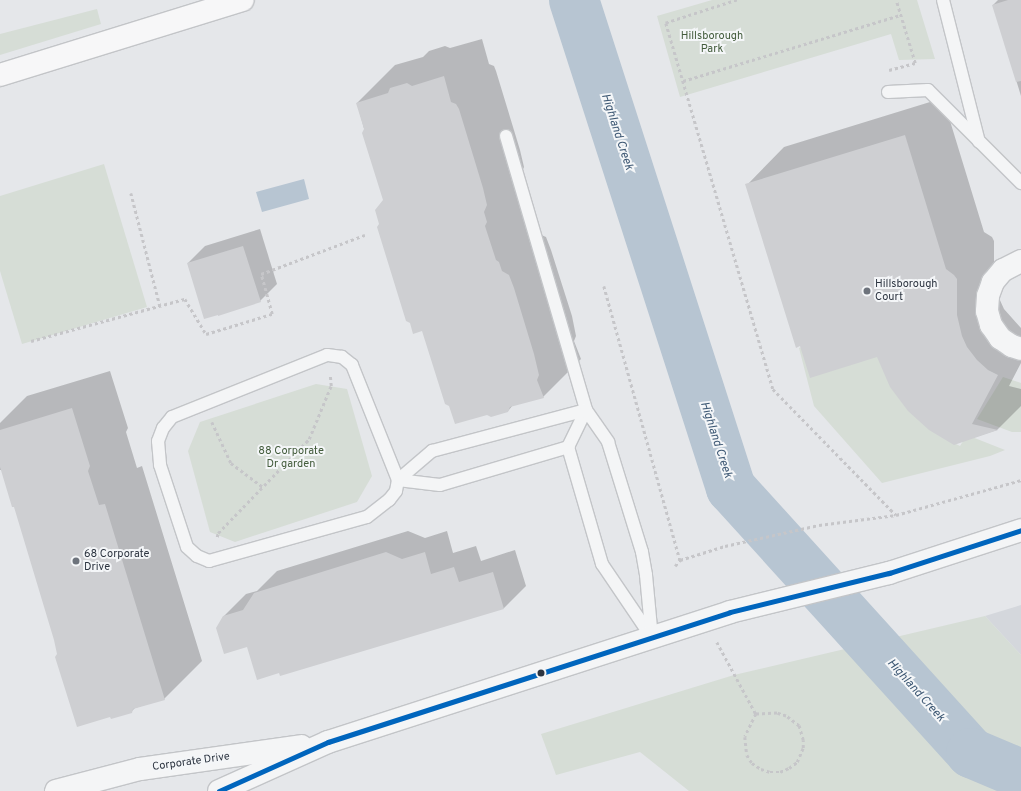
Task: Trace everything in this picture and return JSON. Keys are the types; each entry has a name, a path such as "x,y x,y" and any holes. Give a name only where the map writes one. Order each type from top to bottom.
{"highway":[{"path":"0,76 243,0"}],"street":[{"path":"1021,261 1003,270 993,282 988,296 987,311 991,325 1000,338 1012,346 1021,349"},
{"name":"Corporate Drive","path":"219,791 328,742 741,609 889,573 1021,530"},
{"name":"Corporate Drive","path":"56,791 140,769 328,742"}],"lane":[{"path":"943,0 979,143"},
{"path":"888,92 928,90 979,143 1021,183"},
{"path":"506,136 586,410 608,442 642,552 646,575 652,638"},
{"path":"327,355 342,357 352,365 398,480 396,491 388,500 367,516 209,561 197,556 187,547 160,465 158,441 163,428 172,417 327,355"},
{"path":"586,410 568,447 602,564 652,638"},
{"path":"398,480 432,451 586,410"},
{"path":"398,480 440,485 568,447"}],"path":[{"path":"737,0 666,23 773,389 896,515"},
{"path":"888,92 874,74 915,63 896,0"},
{"path":"683,82 900,15"},
{"path":"130,193 160,306"},
{"path":"31,341 185,299 206,334 272,314 261,274 365,235"},
{"path":"604,286 680,560"},
{"path":"209,561 218,533 309,438 331,386 327,355"},
{"path":"204,405 231,462 263,487"},
{"path":"675,566 680,560 725,546 819,525 896,515 1021,480"},
{"path":"706,620 756,714"},
{"path":"756,714 777,714 786,716 799,726 803,740 803,748 797,762 789,768 780,772 770,772 761,769 752,763 747,755 745,737 756,714"}],"shaded area":[{"path":"1021,605 1021,655 985,616"}],"green space":[{"name":"Hillsborough Park","path":"712,0 917,0 935,59 899,60 891,34 680,97 657,16"},
{"path":"97,9 101,24 0,55 0,34"},
{"path":"104,164 147,307 22,344 0,271 0,196"},
{"path":"879,323 939,425 938,435 960,446 967,435 1005,450 990,456 882,483 814,406 799,348"},
{"path":"1003,377 1021,383 1021,432 1012,432 977,419"},
{"name":"88 Corporate Dr garden","path":"316,384 347,389 372,476 357,502 235,542 210,532 188,451 200,422"},
{"path":"985,616 1021,655 1021,791 689,791 640,752 556,775 541,734 734,675"}],"water":[{"path":"304,179 309,199 262,212 256,192"}],"building":[{"path":"1008,0 1021,0 1021,81 1016,82 992,5"},
{"path":"444,76 451,102 456,104 459,109 483,188 487,205 484,212 487,222 485,226 496,260 499,262 502,271 509,275 514,288 534,354 539,375 537,380 544,398 510,407 508,412 491,417 487,415 455,424 449,406 445,404 422,331 413,334 410,323 406,321 377,227 379,224 375,210 383,200 362,133 364,129 356,103 388,93 390,88 407,83 412,86"},
{"name":"Hillsborough Court","path":"905,135 946,269 957,279 957,315 962,336 967,347 977,360 988,370 998,375 972,424 998,430 954,445 929,430 908,411 890,387 877,357 810,378 800,346 796,348 745,184"},
{"path":"243,246 261,302 204,319 187,263"},
{"name":"68 Corporate Drive","path":"72,408 90,466 88,471 99,505 105,504 165,700 133,709 132,713 111,719 110,717 77,727 55,657 57,654 54,640 14,507 12,507 0,467 0,430"},
{"path":"386,552 402,559 425,552 431,574 454,567 459,582 493,572 504,609 280,676 279,673 257,680 247,647 224,654 216,628 223,616 243,610 254,593"}],"waterway":[{"name":"Highland Creek","path":"574,0 731,488 971,753 1021,774"}],"transit line":[{"path":"219,791 328,742 730,612 889,573 1021,530"}],"place":[{"name":"Hillsborough Court","path":"867,291"},
{"name":"68 Corporate Drive","path":"76,561"}]}
